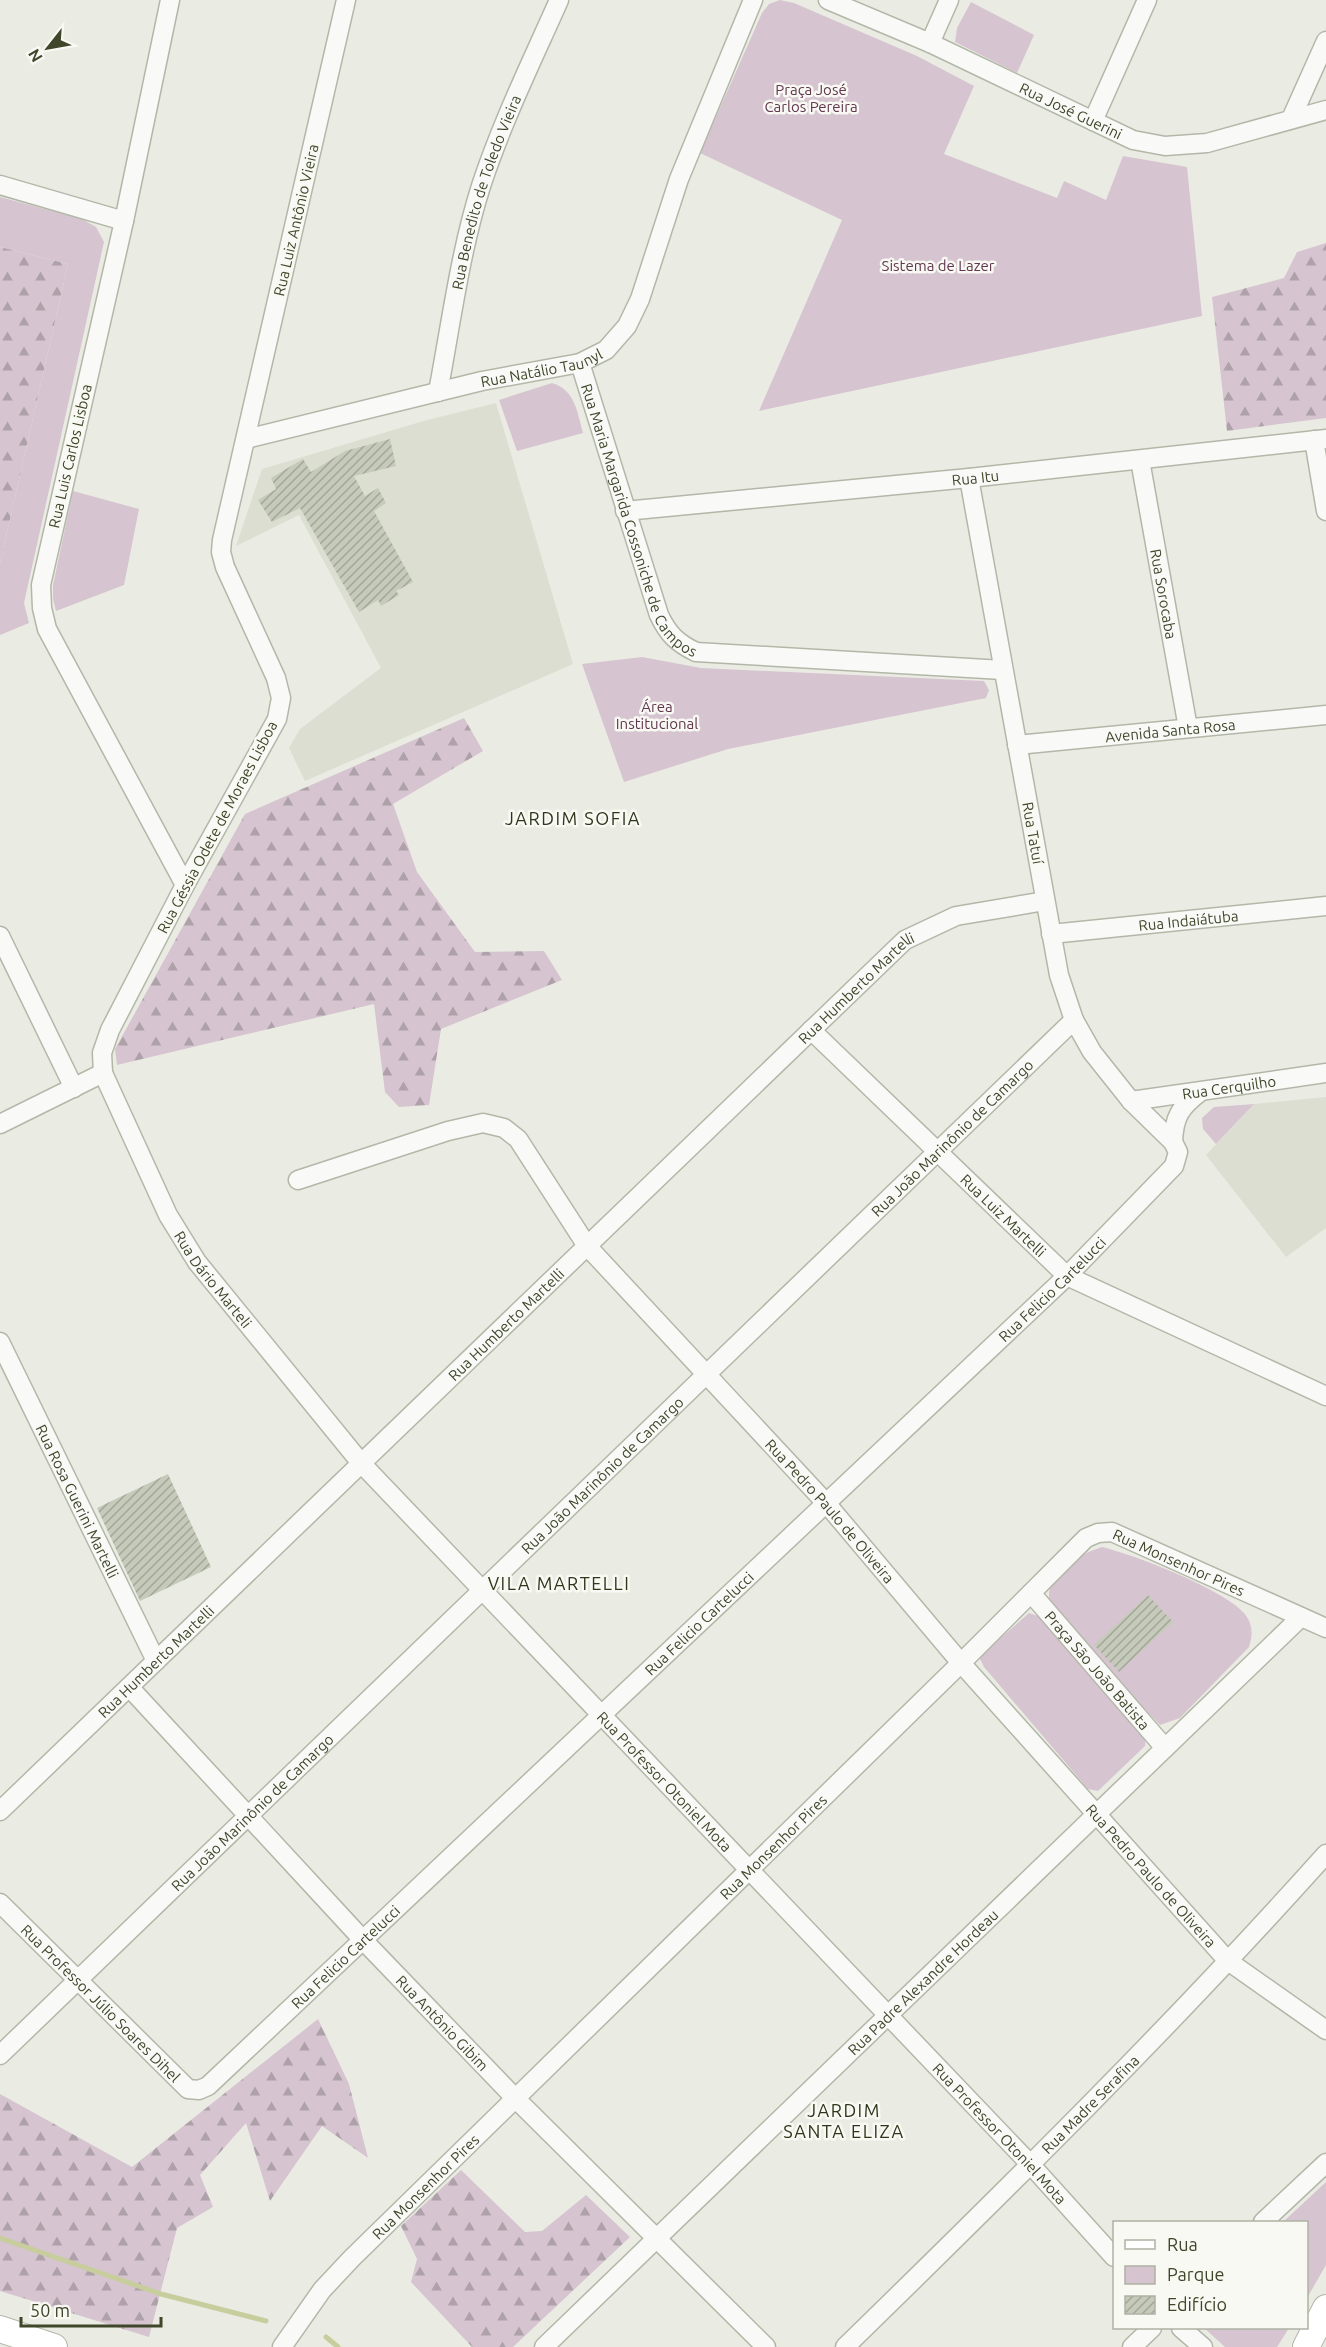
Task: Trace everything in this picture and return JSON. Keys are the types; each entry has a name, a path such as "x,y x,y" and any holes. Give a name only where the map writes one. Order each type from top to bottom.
{"street":[{"name":"Rua Luis Carlos Lisboa","path":"170,0 124,221 41,585 42,608 47,629 185,885"},
{"name":"Rua Luiz Antônio Vieira","path":"246,439 346,0"},
{"name":"Rua Benedito de Toledo Vieira","path":"438,392 467,238 481,187 506,121 560,0"},
{"name":"Rua Natálio Taunyl","path":"246,439 438,392 580,363 606,350 627,326 640,299 680,179 753,0"},
{"name":"Rua José Guerini","path":"828,0 930,43 1132,140 1165,146 1207,142 1326,110"},
{"path":"930,43 949,0"},
{"path":"1093,121 1147,0"},
{"path":"1292,119 1326,41"},
{"path":"0,185 124,221"},
{"name":"Rua Maria Margarida Cossoniche de Campos","path":"580,363 659,615 668,632 680,644 696,652 1004,670"},
{"name":"Rua Géssia Odete de Moraes Lisboa","path":"103,1073 102,1053 110,1029 185,885 277,719 281,698 276,678 225,567 221,552 226,518 246,439"},
{"path":"1320,439 1326,511"},
{"name":"Rua Itu","path":"625,511 969,478 1320,439"},
{"name":"Rua Sorocaba","path":"1140,460 1188,728"},
{"name":"Rua Tatuí","path":"969,478 1059,975 1074,1020 1092,1052 1131,1101 1176,1147"},
{"name":"Avenida Santa Rosa","path":"1017,745 1326,715"},
{"name":"Rua Humberto Martelli","path":"0,1811 905,940 956,916 1045,901"},
{"name":"Rua Indaiátuba","path":"1051,934 1326,906"},
{"path":"0,936 74,1088"},
{"name":"Rua João Marinônio de Camargo","path":"0,2055 76,1979 938,1154 1074,1020"},
{"name":"Rua Luiz Martelli","path":"811,1030 1067,1276 1326,1396"},
{"path":"0,1124 103,1073"},
{"name":"Rua Dário Marteli","path":"103,1073 168,1215 197,1262 361,1463"},
{"name":"Rua Cerquilho","path":"1131,1101 1326,1073"},
{"name":"Rua Felicio Cartelucci","path":"208,2086 1067,1276 1174,1167 1177,1114 1182,1106 1203,1091"},
{"name":"Rua Pedro Paulo de Oliveira","path":"298,1180 448,1131 483,1123 504,1128 518,1139 587,1246 826,1503 962,1663 1228,1961 1326,2030"},
{"name":"Rua Rosa Guerini Martelli","path":"0,1342 156,1661"},
{"name":"Rua Professor Otoniel Mota","path":"361,1463 1031,2165 1113,2256"},
{"name":"Rua Monsenhor Pires","path":"282,2347 322,2290 345,2266 962,1663 1086,1538 1098,1533 1112,1532 1326,1628"},
{"name":"Praça São João Batista","path":"1031,1593 1165,1748"},
{"name":"Rua Padre Alexandre Hordeau","path":"544,2347 1301,1617"},
{"name":"Rua Antônio Gibim","path":"130,1688 363,1940 655,2239 766,2347"},
{"name":"Rua Madre Serafina","path":"845,2347 1031,2165 1228,1961 1326,1854"},
{"name":"Rua Professor Júlio Soares Dihel","path":"0,1902 188,2089 199,2090 208,2086"},
{"path":"1265,2221 1326,2163"},
{"path":"1306,2347 1326,2308"},
{"path":"0,2329 54,2347"},
{"path":"1132,2347 1151,2329"},
{"path":"1182,2329 1203,2347"}],"shaded area":[{"path":"496,403 573,664 305,781 289,748 300,729 381,668 299,515 236,546 262,469 427,420"},
{"path":"1326,1097 1326,1228 1286,1257 1206,1155 1254,1104"}],"green space":[{"name":"Sistema de Lazer","path":"780,0 794,3 917,56 974,86 944,154 1057,198 1064,181 1106,200 1123,156 1187,167 1202,316 759,411 842,220 700,153 762,13 769,4"},
{"path":"971,2 1034,35 1017,73 955,42 957,28"},
{"path":"0,197 82,219 96,227 104,242 24,603 29,623 0,635 0,563 68,264 0,247"},
{"path":"1326,243 1326,418 1227,431 1212,297 1284,278 1297,252"},
{"path":"0,247 68,264 0,563"},
{"path":"552,383 566,391 574,402 583,433 517,451 499,400"},
{"path":"73,491 139,509 124,585 56,611 53,585"},
{"name":"Área Institucional","path":"642,657 701,668 984,681 989,690 986,698 728,749 624,782 582,664"},
{"path":"464,718 483,751 393,804 417,872 475,952 544,951 562,980 441,1029 429,1105 399,1107 385,1092 374,1004 117,1065 115,1049 245,814"},
{"path":"1254,1104 1216,1144 1203,1129 1202,1118 1214,1107"},
{"path":"1102,1547 1156,1565 1199,1584 1233,1604 1244,1613 1251,1625 1249,1647 1180,1718 1160,1725 1060,1620 1051,1604 1050,1589 1059,1572 1075,1559"},
{"path":"1029,1613 1038,1616 1146,1737 1145,1746 1098,1791 1088,1789 984,1667 979,1657"},
{"path":"318,2019 349,2084 368,2158 322,2126 270,2201 246,2123 200,2175 213,2207 177,2228 149,2337 0,2291 0,2094 132,2167"},
{"path":"461,2170 525,2232 542,2231 586,2195 630,2237 513,2347 472,2347 411,2282 417,2259 401,2226"},
{"path":"1326,2182 1326,2265 1308,2296 1308,2221 1284,2221"},
{"path":"1205,2329 1288,2329 1277,2347 1225,2347"}],"building":[{"path":"390,439 396,466 354,476 365,496 378,488 386,503 374,511 413,582 396,591 399,595 381,606 378,600 359,612 300,508 272,522 258,500 276,489 271,478 303,459 311,472 345,451"},
{"path":"168,1474 211,1567 140,1601 97,1508"},
{"path":"1148,1595 1173,1622 1119,1672 1094,1645"}],"waterway":[{"path":"0,2238 161,2294 266,2321"},
{"path":"326,2337 338,2347"}],"district":[{"name":"JARDIM SOFIA","path":"573,818"},
{"name":"VILA MARTELLI","path":"559,1583"},
{"name":"JARDIM SANTA ELIZA","path":"844,2120"}],"park label":[{"name":"Praça José Carlos Pereira","path":"811,98"}]}
